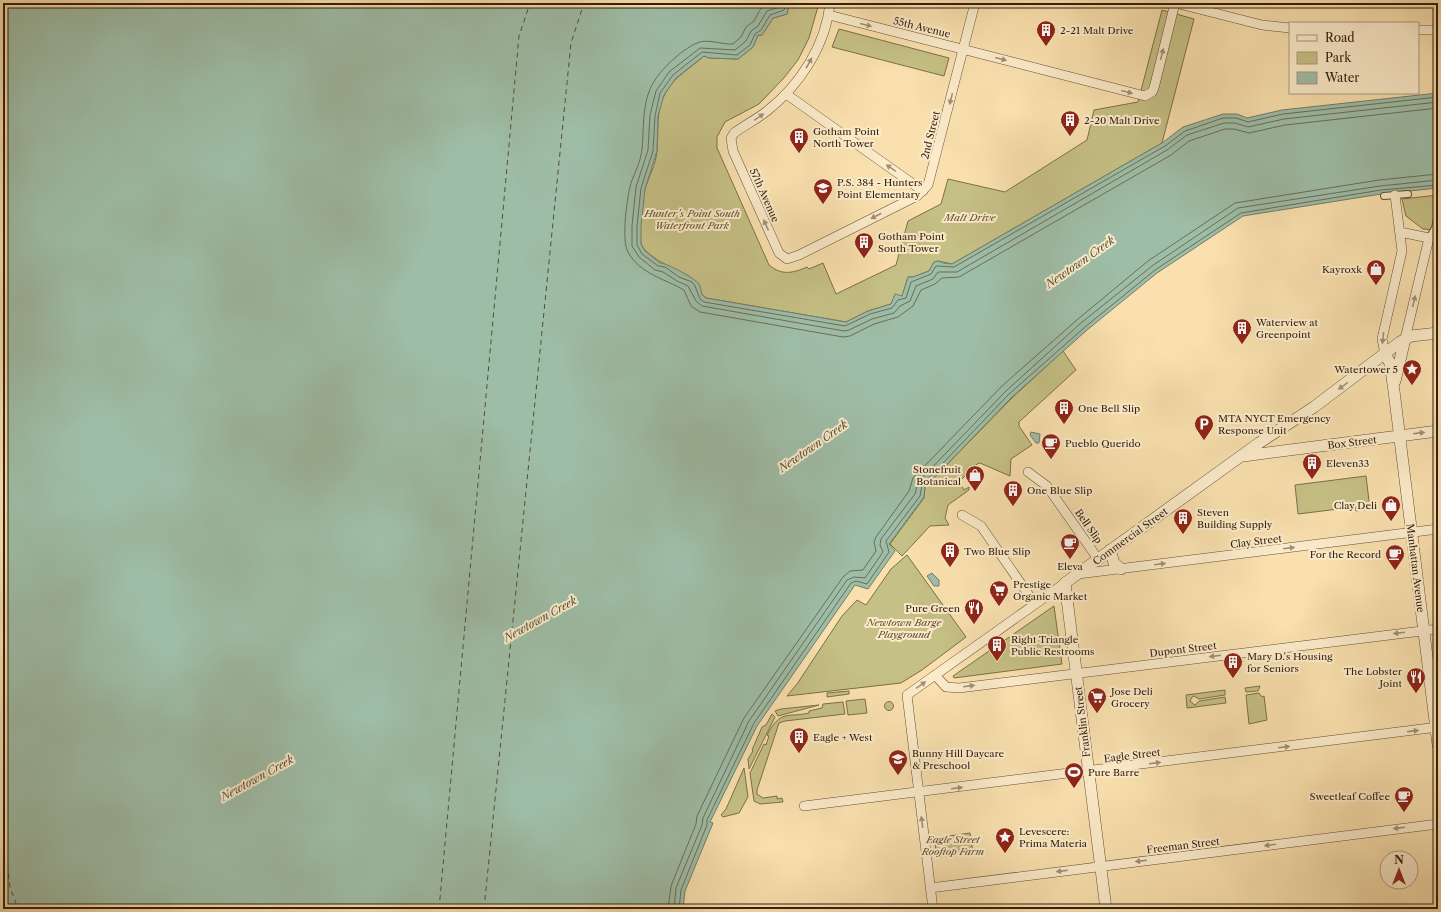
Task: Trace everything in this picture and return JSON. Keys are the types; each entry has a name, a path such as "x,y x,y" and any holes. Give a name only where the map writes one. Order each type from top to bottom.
{"street":[{"path":"830,3 827,24 816,50 804,71 786,94 923,191"},
{"name":"2nd Street","path":"923,191 929,183 975,3"},
{"path":"963,49 1145,96 1152,92 1154,88 1175,3 1262,25 1289,28"},
{"name":"55th Avenue","path":"829,15 963,49"},
{"path":"1419,30 1438,30"},
{"name":"57th Avenue","path":"786,94 767,112 734,133 730,138 733,151 779,253 784,258 798,256 917,196 923,191"},
{"path":"1384,196 1408,194"},
{"name":"Manhattan Avenue","path":"1395,195 1402,251 1382,339 1389,351 1438,745"},
{"name":"Manhattan Avenue","path":"1394,391 1429,238 1435,228 1438,215"},
{"path":"1400,232 1429,238"},
{"path":"1405,339 1411,336 1438,333"},
{"name":"Commercial Street","path":"918,792 907,695 1243,456 1259,443 1284,428 1405,339"},
{"path":"1284,428 1283,439 1292,449"},
{"name":"Box Street","path":"1243,456 1438,431"},
{"name":"Bell Slip","path":"1028,472 1048,486 1098,558"},
{"path":"962,515 981,526 1035,604"},
{"name":"Clay Street","path":"1077,574 1438,529"},
{"path":"1110,550 1114,563 1121,569"},
{"name":"Franklin Street","path":"1065,582 1106,909"},
{"name":"Dupont Street","path":"936,675 944,686 954,688 1438,629"},
{"name":"Eagle Street","path":"804,806 1437,728"},
{"path":"918,792 933,909"},
{"name":"Freeman Street","path":"930,888 1438,824"}],"green space":[{"name":"Hunter’s Point South Waterfront Park","path":"789,3 819,3 809,38 798,60 783,79 759,104 725,122 717,137 717,148 769,265 778,271 792,272 807,267 809,269 823,263 836,294 896,265 908,221 941,204 948,179 1005,192 1087,140 1094,110 1138,102 1162,10 1194,19 1162,143 952,264 938,261 934,262 929,271 913,277 908,277 902,297 894,298 891,304 868,311 846,322 706,298 690,277 654,258 643,248 641,243 640,224 644,195 656,156 660,107 665,94 678,77 704,56 709,58 738,59 753,47 758,35 762,35 773,18 787,14"},
{"path":"839,29 949,58 944,76 832,47"},
{"path":"1438,195 1438,230 1423,229 1406,216 1402,199"},
{"path":"1063,351 1076,370 1019,422 1019,426 1032,445 1011,459 1010,476 980,463 977,464 959,482 964,490 969,487 969,490 948,505 945,518 949,525 930,526 902,556 890,544 924,498 925,487 1011,399"},
{"path":"1366,476 1370,509 1356,511 1355,507 1298,514 1295,485"},
{"name":"Newtown Barge Playground","path":"907,555 966,637 922,670 901,683 787,696 797,684 842,616 857,600 866,605 891,569"},
{"path":"1054,606 1062,664 954,678 953,676"},
{"path":"1260,686 1258,691 1246,692 1245,688"},
{"path":"1225,690 1225,695 1199,699 1194,696 1190,701 1195,705 1199,701 1225,697 1226,703 1187,708 1186,695"},
{"path":"849,691 849,694 827,697 827,693"},
{"path":"1259,693 1262,697 1264,696 1267,720 1249,724 1246,695"},
{"path":"865,699 867,713 848,715 846,701"},
{"path":"889,701 894,706 889,711 884,706"},
{"path":"843,702 845,714 779,723 757,794 763,798 777,796 777,799 782,798 783,802 760,804 754,801 750,773 764,744 766,745 769,736 767,735 776,721 785,716 809,713 809,711 822,708 823,704"},
{"path":"819,705 778,716 775,711 781,709"},
{"path":"772,714 775,717 749,769 748,759 753,751 752,750 762,727 766,725"},
{"path":"744,768 748,797 739,813 723,817 721,815 726,809"},
{"name":"Eagle Street Rooftop Farm","path":"970,833 973,853 937,857 934,838"}],"water":[{"name":"Newtown Creek","path":"3,3 789,3 787,14 773,18 762,35 758,35 753,47 738,59 709,58 704,56 676,78 664,95 658,116 657,151 645,189 641,226 641,244 645,251 660,263 674,268 697,282 700,286 701,292 706,298 846,322 868,311 891,304 895,294 902,296 908,277 913,277 929,271 934,262 938,261 952,264 1162,143 1183,127 1223,114 1237,114 1247,118 1282,110 1438,93 1438,188 1381,194 1243,216 1157,273 1087,330 1012,397 925,487 924,497 889,544 895,551 868,589 855,585 757,726 710,822 713,823 685,891 683,909 3,909"},
{"path":"1031,432 1040,434 1039,443 1036,443 1030,435"},
{"path":"932,573 939,580 939,586 934,586 927,576"},
{"path":"804,735 804,740 794,741 792,738 793,736"}],"ferry route":[{"path":"439,909 519,36 530,3"},
{"path":"484,909 571,43 584,3"},
{"path":"3,829 10,887 18,909"}],"place":[{"name":"2-21 Malt Drive","path":"1046,47"},
{"name":"2-20 Malt Drive","path":"1070,137"},
{"name":"Gotham Point North Tower","path":"799,154"},
{"name":"P.S. 384 - Hunters Point Elementary","path":"823,205"},
{"name":"Gotham Point South Tower","path":"864,259"},
{"name":"Kayroxk","path":"1376,286"},
{"name":"Waterview at Greenpoint","path":"1242,345"},
{"name":"Watertower 5","path":"1412,386"},
{"name":"One Bell Slip","path":"1064,425"},
{"name":"MTA NYCT Emergency Response Unit","path":"1204,441"},
{"name":"Pueblo Querido","path":"1051,460"},
{"name":"Eleven33","path":"1312,480"},
{"name":"Stonefruit Botanical","path":"975,492"},
{"name":"One Blue Slip","path":"1013,507"},
{"name":"Clay Deli","path":"1391,522"},
{"name":"Steven Building Supply","path":"1183,535"},
{"name":"Eleva","path":"1070,560"},
{"name":"Two Blue Slip","path":"950,568"},
{"name":"For the Record","path":"1395,571"},
{"name":"Prestige Organic Market","path":"999,607"},
{"name":"Pure Green","path":"974,625"},
{"name":"Right Triangle Public Restrooms","path":"997,662"},
{"name":"Mary D.'s Housing for Seniors","path":"1233,679"},
{"name":"The Lobster Joint","path":"1416,694"},
{"name":"Jose Deli Grocery","path":"1097,714"},
{"name":"Eagle + West","path":"799,754"},
{"name":"Bunny Hill Daycare & Preschool","path":"898,776"},
{"name":"Pure Barre","path":"1074,789"},
{"name":"Sweetleaf Coffee","path":"1404,813"},
{"name":"Levescere: Prima Materia","path":"1005,854"}],"park label":[{"name":"Malt Drive","path":"970,217"}]}
